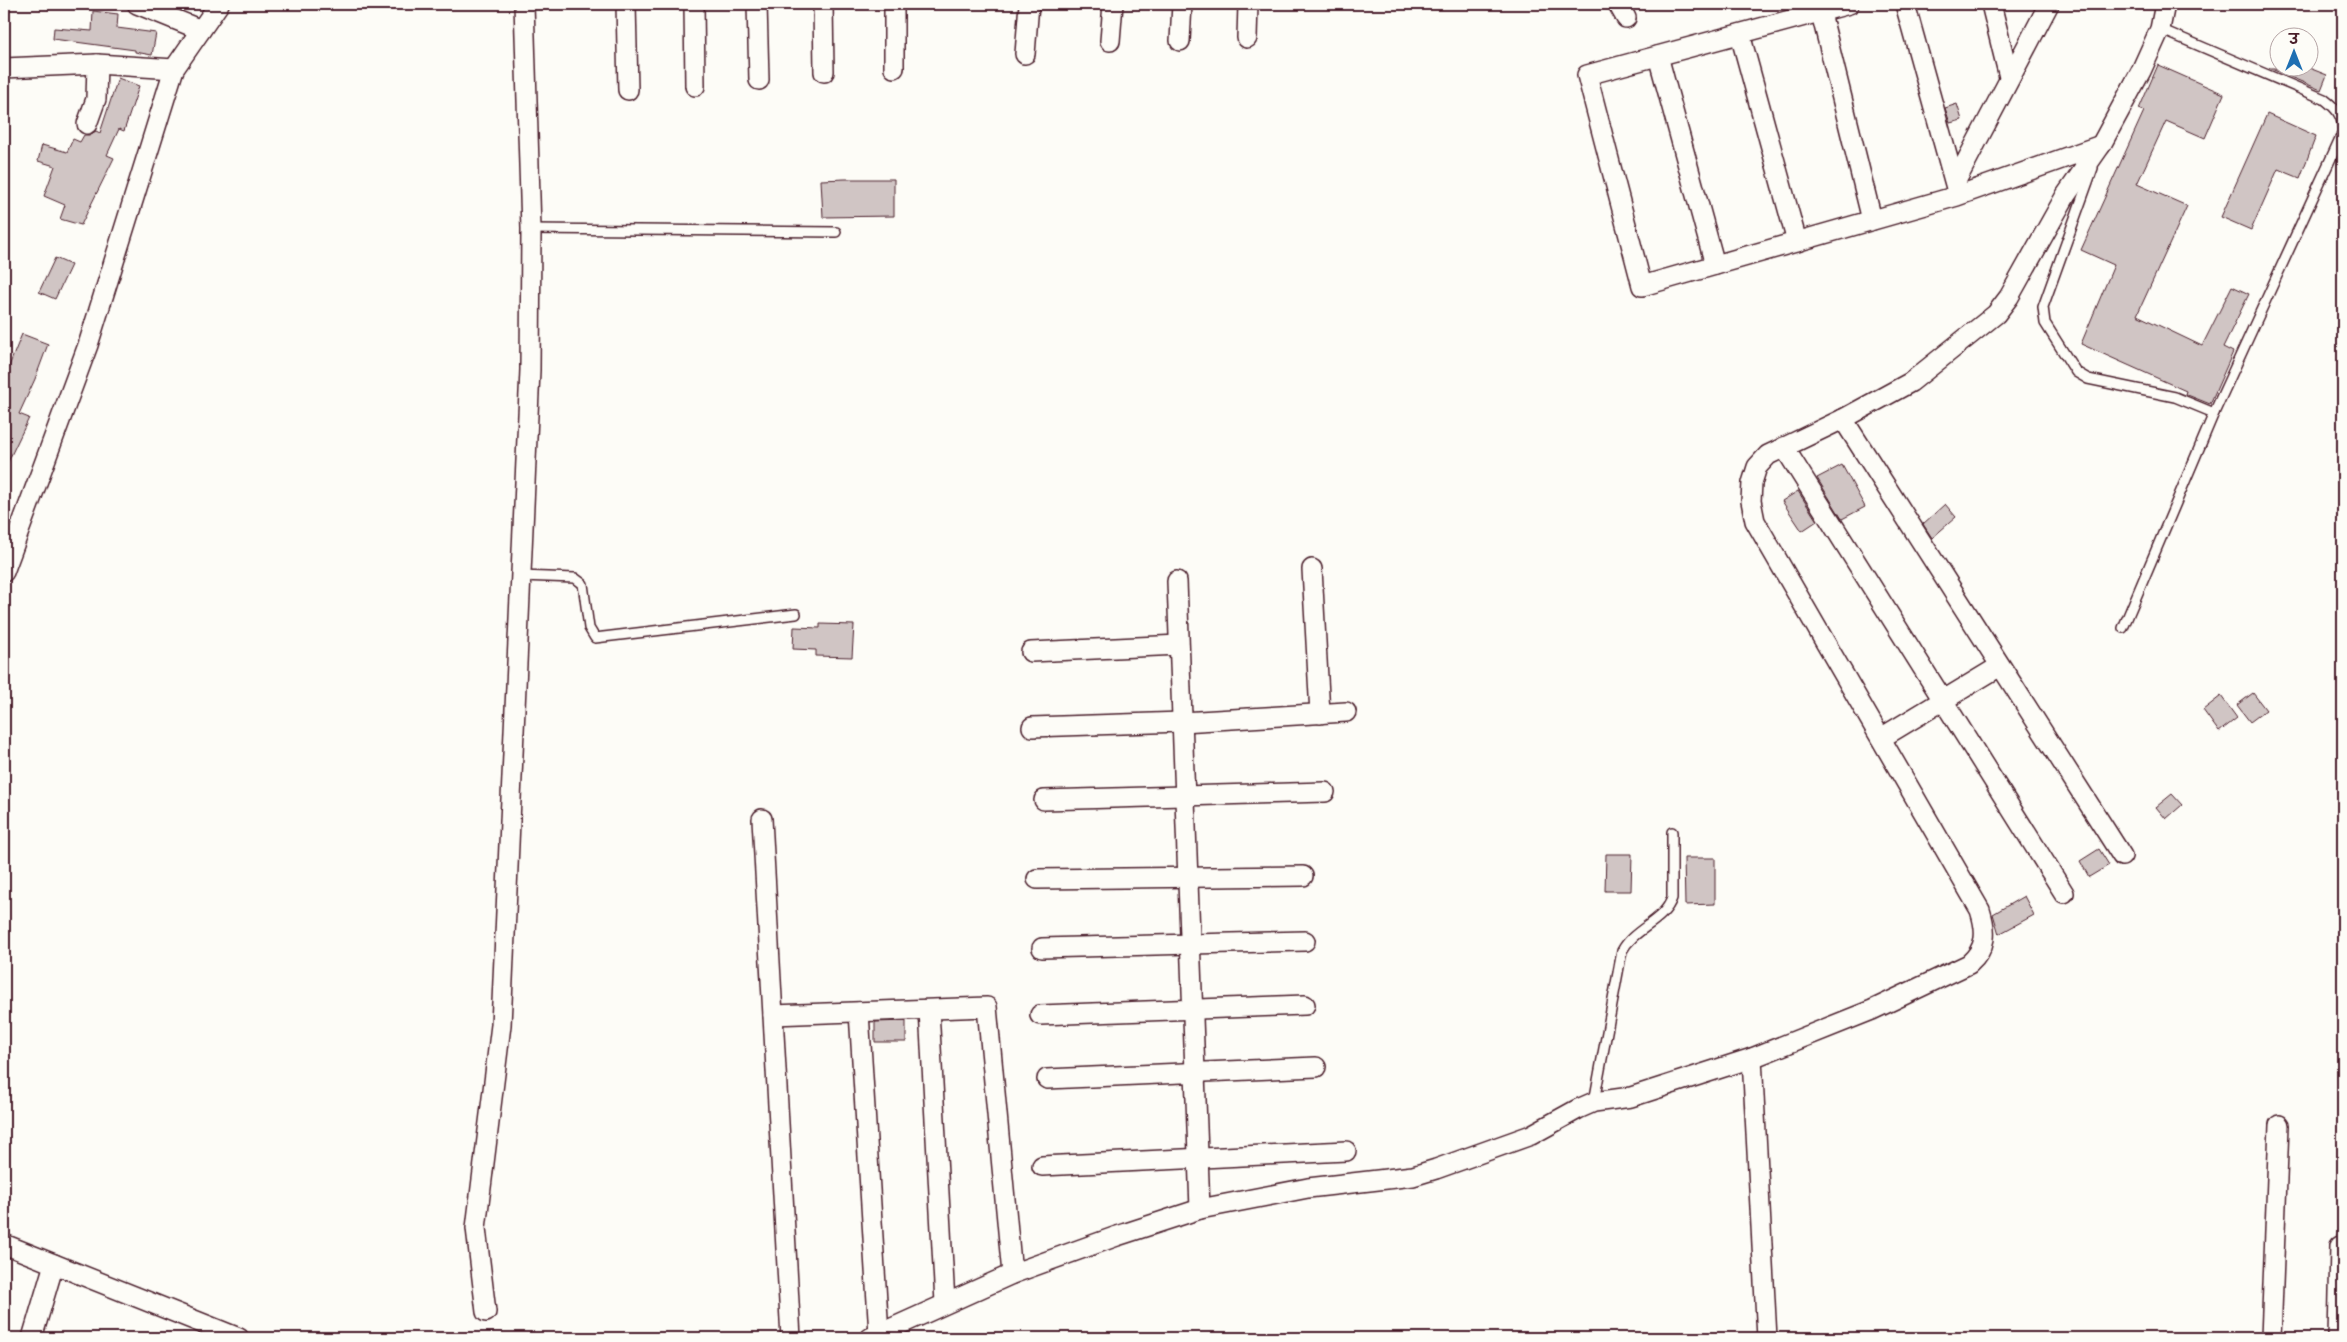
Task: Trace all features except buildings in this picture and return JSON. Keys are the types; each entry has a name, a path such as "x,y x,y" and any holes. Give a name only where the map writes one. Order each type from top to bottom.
{"street":[{"path":"136,4 202,30"},
{"path":"4,572 88,345 174,69 219,4"},
{"path":"486,1312 476,1228 501,1025 530,370 531,229 524,4"},
{"path":"626,4 628,90"},
{"path":"694,4 695,86"},
{"path":"757,4 758,80"},
{"path":"823,4 824,72"},
{"path":"894,4 894,68"},
{"path":"1025,54 1029,4"},
{"path":"1110,41 1113,4"},
{"path":"1180,41 1182,4"},
{"path":"1247,38 1248,4"},
{"path":"1848,4 1587,75 1642,286 1872,220 1956,189 2101,144"},
{"path":"1905,4 1956,189"},
{"path":"1991,4 2009,77"},
{"path":"1956,189 2009,77 2049,4"},
{"path":"858,1012 874,1336 1012,1274 1117,1236 1200,1209 1308,1188 1413,1176 1531,1135 1594,1102 1631,1097 1752,1058 1872,1010 1969,964 1983,947 1985,937 1984,923 1980,910 1756,521 1751,501 1752,483 1757,467 1768,455 1843,420 1910,382 1996,314 2009,297 2066,195 2101,144 2142,71 2160,29 2165,4"},
{"path":"1820,13 1872,220"},
{"path":"1740,34 1797,242"},
{"path":"1658,56 1715,265"},
{"path":"4,68 97,64 174,69"},
{"path":"87,124 96,99 97,64"},
{"path":"1843,420 2122,856"},
{"path":"1784,447 2064,893"},
{"path":"1312,569 1320,714"},
{"path":"1177,582 1200,1209"},
{"path":"1031,652 1179,645"},
{"path":"1881,738 2000,666"},
{"path":"1032,727 1182,722 1346,712"},
{"path":"1044,800 1325,792"},
{"path":"762,819 791,1338"},
{"path":"1036,879 1303,876"},
{"path":"1042,948 1305,940"},
{"path":"1040,1015 1305,1005"},
{"path":"773,1015 987,1007 1012,1274"},
{"path":"929,1010 945,1303"},
{"path":"1752,1058 1767,1338"},
{"path":"1047,1079 1195,1074 1316,1067"},
{"path":"2271,1338 2279,1124"},
{"path":"1042,1166 1346,1151"},
{"path":"4,1244 239,1338"},
{"path":"2338,1338 2340,1246"},
{"path":"32,1338 54,1264"}],"lane":[{"path":"2123,628 2214,413 2343,132 2343,120 2336,108 2324,99 2160,29"},
{"path":"2101,144 2043,308 2045,323 2076,372 2088,380 2175,396 2214,413"},
{"path":"531,229 836,232"},
{"path":"520,576 575,578 584,584 589,628 596,638 796,614"},
{"path":"1594,1102 1622,951 1632,936 1669,907 1672,898 1672,832"}]}
